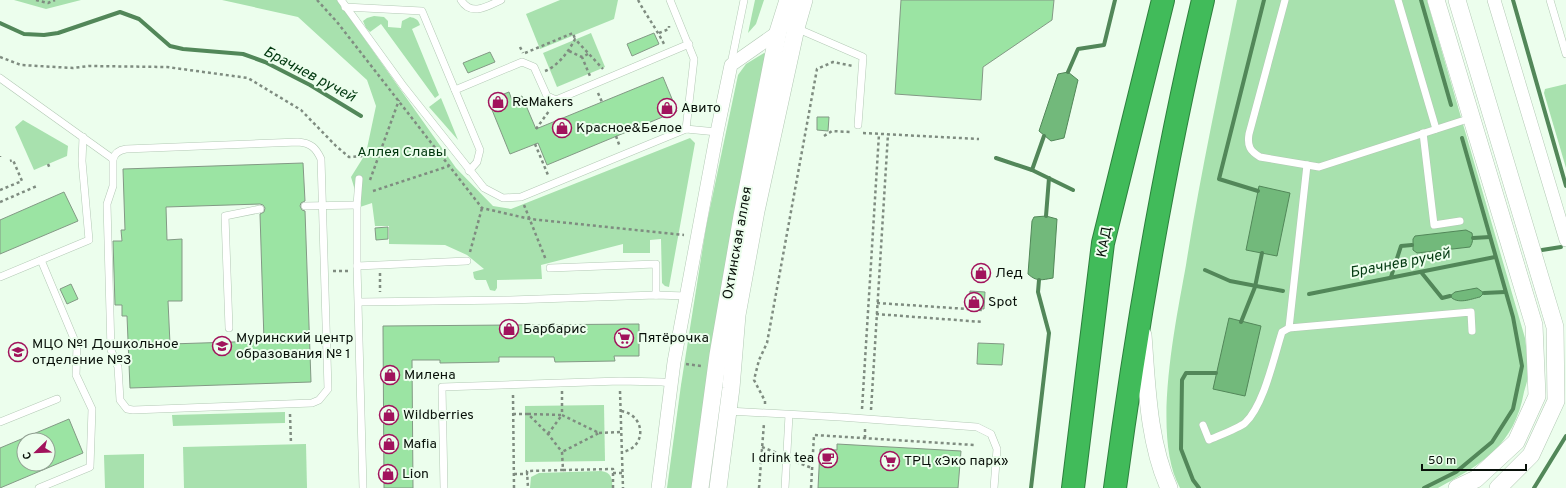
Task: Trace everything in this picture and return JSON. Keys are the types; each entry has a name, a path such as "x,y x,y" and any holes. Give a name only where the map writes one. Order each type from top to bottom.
{"highway":[{"name":"КАД","path":"1073,488 1103,243 1163,0"},
{"path":"1116,488 1141,309 1190,57 1203,0"}],"street":[{"name":"Охтинская аллея","path":"700,488 719,347 742,216 778,32 788,0"},
{"name":"Охтинская аллея","path":"718,488 728,412 737,315 756,211 796,28 804,0"},
{"path":"1436,0 1534,326 1537,396 1516,442 1476,478 1457,488"},
{"path":"1457,0 1555,327 1556,401 1531,455 1498,488"},
{"path":"1494,0 1566,240"},
{"path":"658,488 671,384 686,296 731,65 778,32"},
{"path":"1141,309 1148,392 1154,435 1163,474 1169,488"}],"lane":[{"path":"341,0 404,87 469,171 484,188 503,198 521,197 686,129 717,132"},
{"path":"461,0 464,6 472,10 479,9 501,0"},
{"path":"670,0 694,59 686,129"},
{"path":"731,65 744,0"},
{"path":"1284,0 1248,143 1252,152 1260,157 1319,167 1471,118"},
{"path":"1398,0 1436,129"},
{"path":"1550,0 1566,54"},
{"path":"345,7 422,10 480,150 477,162 469,171"},
{"path":"796,28 863,57 858,129"},
{"path":"455,90 522,62 534,67 547,96 556,100 688,44"},
{"path":"0,78 113,159"},
{"path":"1423,133 1434,225 1460,221"},
{"path":"0,277 89,240 82,161 83,137"},
{"path":"305,143 311,145 317,150 321,159 324,205 328,389 319,400 312,403 133,410 122,404 120,400 118,367 111,350 107,204 114,186 113,159 118,152 126,149 305,143"},
{"path":"1290,328 1307,165"},
{"path":"359,179 357,205 357,268 363,488"},
{"path":"305,206 357,205"},
{"path":"229,328 224,216 260,209"},
{"path":"39,488 90,467 92,409 76,375 77,346 41,260"},
{"path":"357,268 380,265 467,262"},
{"path":"550,268 656,264 656,295"},
{"path":"359,302 510,300 656,295 686,296"},
{"path":"1203,426 1209,440 1244,424 1254,412 1262,394 1282,332 1290,328 1471,312 1472,331"},
{"path":"444,488 442,387 620,381 662,382 671,384"},
{"path":"0,422 57,399"},
{"path":"728,412 977,427 991,434 997,449 994,488"},
{"path":"785,488 789,415"}],"path":[{"path":"36,0 48,3 55,0"},
{"path":"317,0 337,22 482,208 530,219 684,235"},
{"path":"638,0 647,18 659,33 664,44"},
{"path":"540,47 573,34 575,39 602,68"},
{"path":"543,72 550,69 569,51 575,39"},
{"path":"520,47 523,54"},
{"path":"569,51 582,57 589,74"},
{"path":"582,57 588,54"},
{"path":"0,57 21,65 73,68 89,66 167,67 248,78 302,110 336,146 349,157 364,156 380,149"},
{"path":"759,488 765,401 754,380 759,360 767,343 817,69 833,62 862,69"},
{"path":"359,179 368,185 398,101"},
{"path":"536,129 549,111"},
{"path":"858,129 879,134 978,139"},
{"path":"824,136 832,131 851,132"},
{"path":"861,412 879,134"},
{"path":"870,412 888,134"},
{"path":"616,136 620,147"},
{"path":"535,144 549,177"},
{"path":"0,190 22,181 13,160 10,161"},
{"path":"48,164 50,169"},
{"path":"373,191 449,166"},
{"path":"0,202 37,186"},
{"path":"521,197 550,268"},
{"path":"467,262 482,208"},
{"path":"380,265 380,302"},
{"path":"325,272 357,268"},
{"path":"877,303 983,310"},
{"path":"876,314 983,322"},
{"path":"684,364 704,366"},
{"path":"548,434 562,415 562,384"},
{"path":"512,385 514,488"},
{"path":"620,390 623,488"},
{"path":"290,403 291,444"},
{"path":"621,411 633,416 637,420 640,429 640,436 636,445 628,451 622,452"},
{"path":"513,414 562,415 599,433"},
{"path":"528,414 548,434 562,452 563,470"},
{"path":"562,452 599,433 622,432"},
{"path":"811,488 814,435 974,445"},
{"path":"528,488 528,471 613,470 613,473 623,473"},
{"path":"613,473 613,488"},
{"path":"514,474 528,474"}],"green space":[{"path":"14,0 81,0 46,9"},
{"name":"Аллея Славы","path":"222,0 337,0 456,168 493,206 511,209 690,138 695,143 669,287 662,283 661,239 650,240 650,253 623,253 623,244 541,265 542,279 497,280 497,288 495,291 490,290 486,280 476,280 474,278 473,272 484,269 467,255 445,245 389,244 389,226 375,226 372,203 360,207 351,177 366,153 376,106 367,80 298,17"},
{"path":"560,0 618,0 614,19 540,49 526,14"},
{"path":"755,0 764,0 756,24 748,33"},
{"path":"1237,0 1427,0 1525,338 1529,368 1519,411 1513,426 1504,440 1482,461 1438,488 1180,488 1172,466 1167,439 1168,378 1197,198"},
{"path":"374,16 384,17 388,21 388,27 401,28 402,21 410,17 417,20 420,25 412,29 439,95 435,98 381,24 370,32 366,28 363,21"},
{"path":"591,33 605,67 557,87 543,53"},
{"path":"764,53 766,54 695,488 667,488 681,385 706,227 738,75 746,64"},
{"path":"1566,84 1566,168 1544,93 1545,89"},
{"path":"441,98 458,140 429,107"},
{"path":"23,120 68,146 67,156 34,170 15,127"},
{"path":"604,405 605,461 525,462 525,406"},
{"path":"285,412 285,423 173,426 172,415"},
{"path":"306,444 307,488 184,488 183,447"},
{"path":"144,454 144,488 105,488 104,455"},
{"path":"601,471 611,476 612,488 530,488 531,477 539,473"}],"shaded area":[{"path":"1068,72 1078,80 1064,138 1051,141 1039,131 1058,74"},
{"path":"1259,186 1290,193 1277,256 1246,250"},
{"path":"1046,216 1057,219 1053,278 1039,280 1028,274 1032,221 1034,217"},
{"path":"1466,230 1472,233 1472,244 1470,247 1417,253 1413,250 1413,239 1415,236"},
{"path":"1477,288 1484,293 1480,297 1460,301 1453,299 1450,296 1455,292"},
{"path":"1229,318 1261,326 1245,396 1213,389"}],"building":[{"path":"901,0 1054,0 1052,20 983,67 981,100 895,94"},
{"path":"654,33 659,44 632,56 627,44"},
{"path":"490,52 495,62 468,73 463,63"},
{"path":"663,77 677,111 547,165 538,143 510,154 488,100 509,92 512,100 522,96 536,129"},
{"path":"817,117 829,117 828,131 817,130"},
{"path":"303,163 305,201 301,203 300,206 302,210 305,211 311,382 130,388 127,316 122,316 122,305 115,305 113,241 122,241 121,230 125,230 123,169","holes":["263,205 265,208 264,212 260,214 264,341 170,344 168,301 182,301 182,239 167,240 166,207"]},
{"path":"64,192 78,221 0,254 0,220"},
{"path":"388,227 388,239 376,240 375,228"},
{"path":"71,284 78,299 67,304 60,289"},
{"path":"970,291 985,292 984,309 969,308"},
{"path":"639,324 639,356 614,356 615,361 555,362 554,357 499,357 499,362 440,363 440,360 412,360 413,488 384,488 383,326"},
{"path":"978,343 1004,344 1002,365 977,364"},
{"path":"69,419 83,453 56,464 56,432 38,432"},
{"path":"16,441 16,472 38,472 0,488 0,448"},
{"name":"ТРЦ «Эко парк»","path":"837,444 961,451 958,488 818,488 820,449 837,450"}],"waterway":[{"path":"1068,72 1078,49 1104,45 1115,0"},
{"path":"1258,191 1219,179 1264,0"},
{"path":"1421,0 1451,105"},
{"path":"1513,0 1566,186"},
{"name":"Брачнев ручей","path":"0,23 24,34 44,35 58,33 120,12 139,19 170,46 183,49 243,54 265,62 310,85 361,116"},
{"path":"1032,170 1044,136"},
{"path":"1424,488 1456,472 1492,442 1513,409 1522,366 1513,317 1462,138"},
{"path":"996,158 1032,170 1073,190"},
{"path":"1046,216 1049,178"},
{"path":"1473,238 1490,237"},
{"path":"1391,277 1401,246 1412,245"},
{"name":"Брачнев ручей","path":"1542,250 1561,247"},
{"name":"Брачнев ручей","path":"1241,322 1255,287 1262,253"},
{"name":"Брачнев ручей","path":"1309,294 1495,257"},
{"name":"Брачнев ручей","path":"1205,270 1230,281 1283,291"},
{"path":"1421,272 1442,298 1450,296"},
{"path":"1031,488 1049,333 1038,292 1039,280"},
{"path":"1484,293 1505,292"},
{"path":"1199,488 1193,480 1181,449 1182,380 1186,373 1216,373"},
{"path":"1534,488 1566,436"}],"place":[{"name":"ReMakers","path":"498,102"},
{"name":"Авито","path":"667,108"},
{"name":"Красное&Белое","path":"562,128"},
{"name":"Лед","path":"981,273"},
{"name":"Spot","path":"974,302"},
{"name":"Барбарис","path":"509,329"},
{"name":"Пятёрочка","path":"624,338"},
{"name":"Муринский центр образования № 1","path":"222,346"},
{"name":"МЦО №1 Дошкольное отделение №3","path":"18,352"},
{"name":"Милена","path":"390,375"},
{"name":"Wildberries","path":"389,415"},
{"name":"Mafia","path":"389,444"},
{"name":"I drink tea","path":"828,458"},
{"name":"ТРЦ «Эко парк»","path":"890,461"},
{"name":"Lion","path":"388,474"}]}
